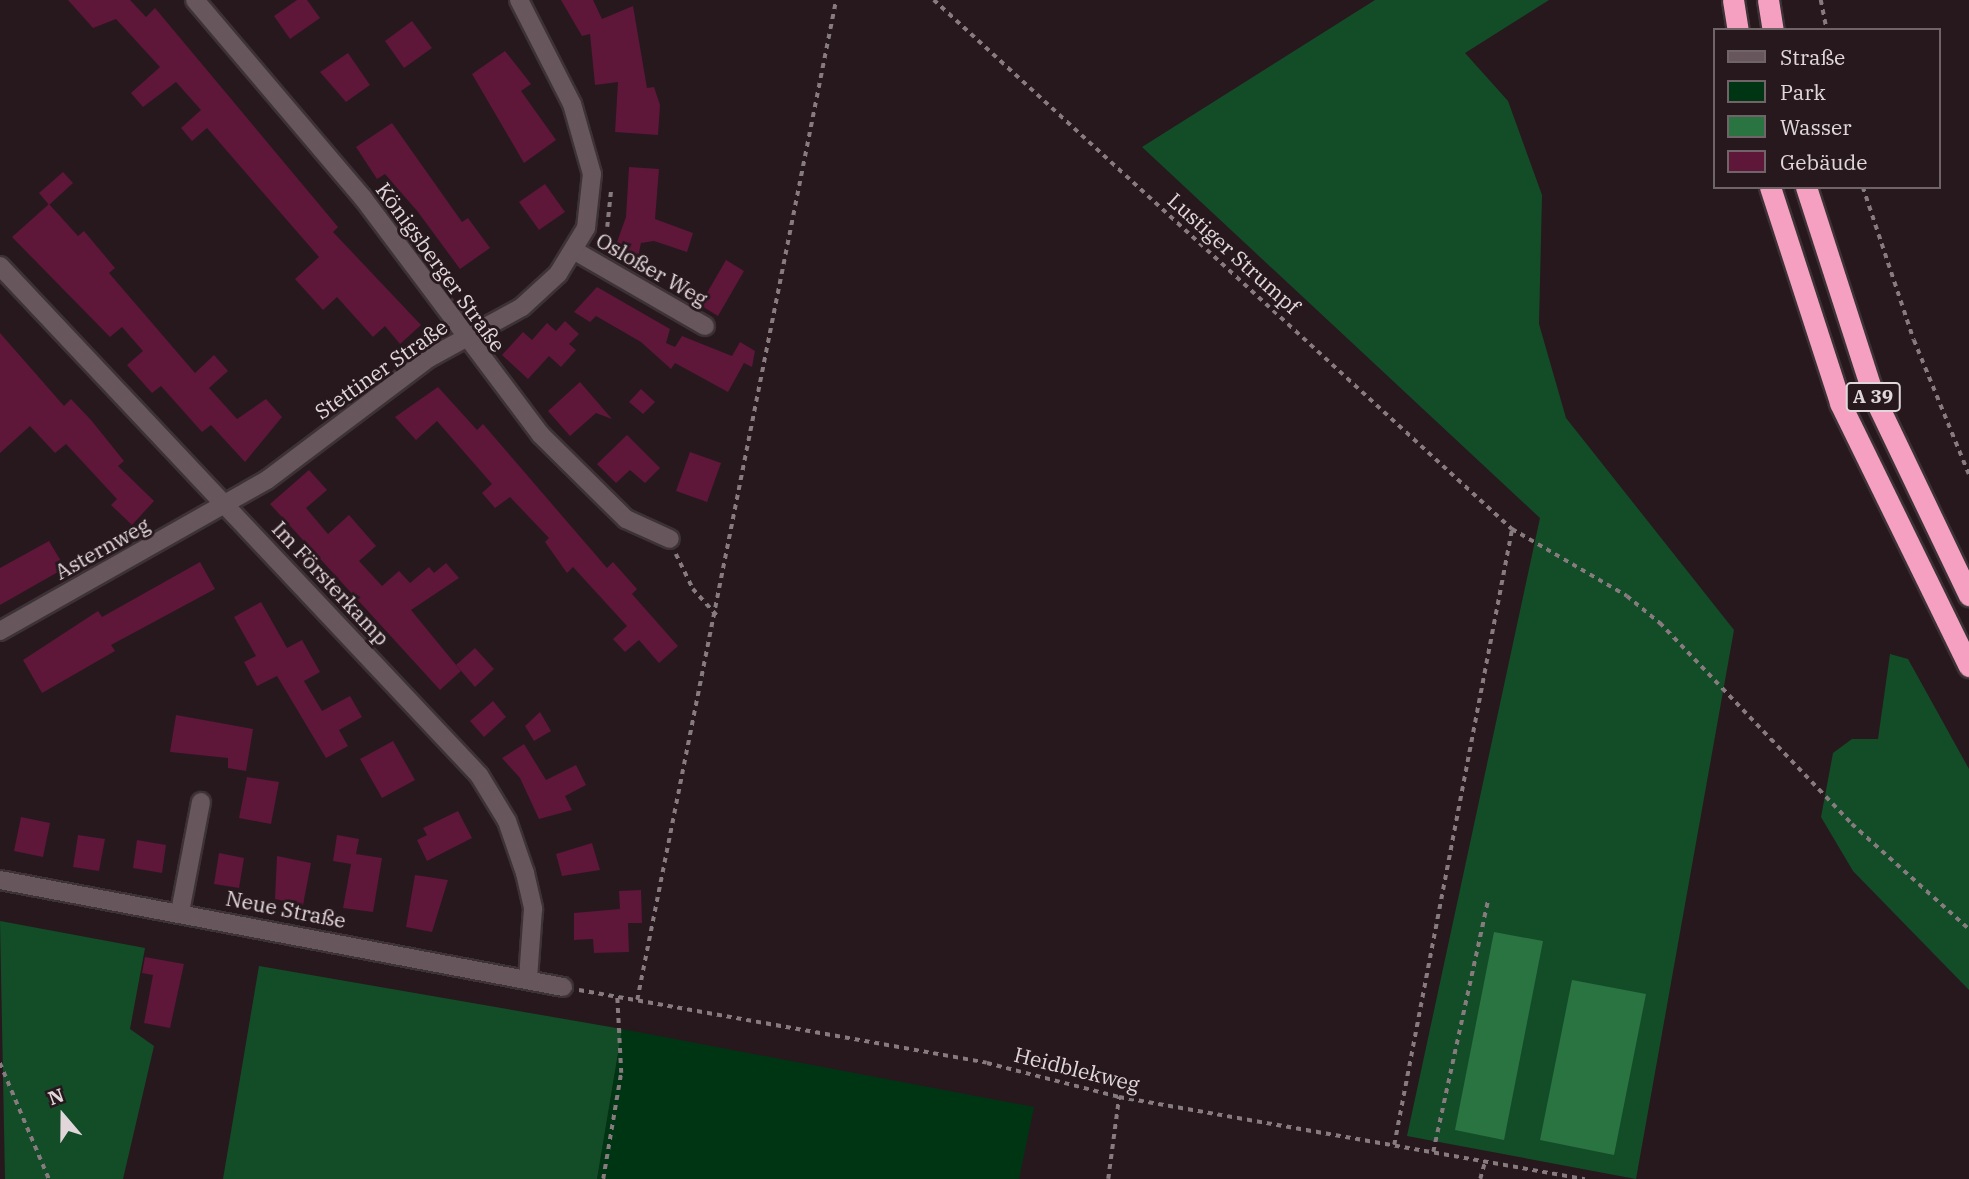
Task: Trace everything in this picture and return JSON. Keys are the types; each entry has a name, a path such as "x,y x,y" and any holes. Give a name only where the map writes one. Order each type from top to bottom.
{"highway":[{"path":"1733,0 1738,28"},
{"path":"1768,0 1773,28"},
{"name":"A 39","path":"1771,189 1840,403 1969,666"},
{"name":"A 39","path":"1807,189 1872,395 1969,595"}],"street":[{"name":"Königsberger Straße","path":"195,0 363,198 466,338 590,488 626,519 670,539"},
{"name":"Stettiner Straße","path":"226,504 466,338 522,307 575,251 593,202 589,160 572,104 519,0"},
{"name":"Osloßer Weg","path":"575,251 705,326"},
{"name":"Im Försterkamp","path":"0,266 479,775 507,821 526,873 533,909 528,979"},
{"name":"Asternweg","path":"0,631 226,504"},
{"path":"180,912 201,802"},
{"name":"Neue Straße","path":"0,880 180,912 563,987"}],"path":[{"path":"637,1000 717,616 836,0"},
{"name":"Lustiger Strumpf","path":"934,0 1512,529 1627,596 1660,623 1852,824 1969,929"},
{"path":"1821,0 1827,28"},
{"path":"1864,189 1914,340 1969,474"},
{"path":"1394,1145 1512,529"},
{"path":"670,539 693,589 717,616"},
{"path":"1433,1152 1488,899"},
{"name":"Heidblekweg","path":"563,987 987,1063 1119,1097 1585,1179"},
{"path":"603,1179 621,1073 617,997"},
{"path":"0,1063 48,1179"},
{"path":"1108,1179 1119,1097"},
{"path":"1480,1179 1485,1161"}],"green space":[{"path":"622,1029 1034,1107 1019,1179 597,1179"}],"shaded area":[{"path":"1375,0 1549,0 1465,53 1508,101 1542,195 1539,324 1566,418 1734,630 1636,1179 1407,1136 1540,518 1142,147"},
{"path":"1890,654 1908,659 1969,769 1969,990 1853,871 1821,817 1833,753 1852,739 1878,739"},
{"path":"0,921 145,948 130,1029 154,1046 123,1179 5,1179"},
{"path":"259,966 622,1029 597,1179 223,1179"}],"water":[{"path":"1494,932 1543,941 1504,1140 1455,1130"},
{"path":"1572,980 1646,994 1614,1155 1540,1140"}],"building":[{"path":"68,0 130,0 146,17 155,8 338,227 333,232 421,325 400,344 385,326 373,337 337,297 323,310 295,279 319,257 207,128 192,141 181,128 201,110 176,82 143,107 131,93 160,67 116,19 93,28"},
{"path":"297,0 307,0 320,18 290,39 274,16"},
{"path":"561,0 593,0 602,19 633,6 647,88 654,87 660,105 658,135 615,132 618,82 595,85 590,34 582,36"},
{"path":"412,21 432,48 404,68 385,41"},
{"path":"505,51 531,84 521,91 556,140 524,163 472,74"},
{"path":"348,53 370,85 346,102 320,72"},
{"path":"392,123 462,222 468,218 490,248 460,269 418,212 385,174 377,179 356,147"},
{"path":"629,167 659,169 655,219 693,233 687,252 654,241 641,243 637,262 612,256 626,217"},
{"path":"63,172 73,183 49,205 39,193"},
{"path":"545,184 565,212 539,230 519,202"},
{"path":"49,204 78,236 84,231 115,268 109,273 195,373 214,355 228,371 209,388 237,419 266,399 282,417 245,462 211,425 202,432 161,386 152,393 127,365 143,351 122,327 110,337 12,237"},
{"path":"726,260 744,271 718,316 700,305"},
{"path":"597,287 670,329 666,343 675,347 682,336 732,356 740,342 755,351 752,367 744,363 728,392 675,363 671,369 641,342 596,316 590,322 574,312"},
{"path":"565,321 579,334 569,344 576,350 561,367 549,356 528,379 502,355 523,332 532,340 547,323 556,331"},
{"path":"0,333 64,406 71,399 91,420 124,461 118,466 154,501 132,525 111,505 117,499 66,444 55,453 30,426 0,453"},
{"path":"580,382 612,419 596,413 570,436 548,411"},
{"path":"438,387 477,430 483,424 607,568 613,562 637,589 632,594 678,646 659,663 639,640 625,652 613,639 627,626 573,567 567,573 545,542 549,538 510,497 495,508 482,493 492,484 437,421 416,440 395,417"},
{"path":"641,389 655,402 643,414 629,402"},
{"path":"627,435 660,468 645,483 630,470 616,483 597,464"},
{"path":"690,452 721,463 707,502 676,491"},
{"path":"309,470 327,490 306,508 328,534 349,515 376,546 359,561 382,586 399,571 410,583 429,567 434,573 446,563 459,578 411,610 461,671 440,690 270,504"},
{"path":"49,541 65,568 0,605 0,568"},
{"path":"200,562 215,589 111,645 115,651 42,693 23,660 98,611 102,617"},
{"path":"261,602 287,648 302,640 320,672 304,681 322,711 350,696 362,717 339,730 348,746 326,758 277,676 257,686 244,662 256,656 234,617"},
{"path":"475,648 494,669 475,687 456,665"},
{"path":"493,701 506,717 484,737 470,721"},
{"path":"540,712 551,731 534,741 525,726"},
{"path":"176,715 253,729 246,771 228,768 228,758 170,752"},
{"path":"393,741 415,780 382,798 360,759"},
{"path":"524,744 546,780 576,765 586,785 565,796 572,810 539,819 520,778 502,758"},
{"path":"247,777 279,782 271,824 239,818"},
{"path":"458,811 472,838 427,861 417,840 427,835 423,828"},
{"path":"21,817 50,823 43,857 14,851"},
{"path":"78,835 105,839 99,871 73,867"},
{"path":"337,835 359,839 356,854 382,858 373,912 343,908 351,864 333,861"},
{"path":"137,840 166,845 162,873 133,868"},
{"path":"592,843 600,870 562,876 556,854"},
{"path":"219,853 244,858 239,888 214,884"},
{"path":"277,856 311,863 303,905 275,899"},
{"path":"415,875 448,880 432,932 406,927"},
{"path":"641,890 642,923 628,923 629,952 594,953 593,939 574,940 574,913 620,909 619,891"},
{"path":"145,957 184,964 170,1028 144,1023 153,975 142,973"}]}
